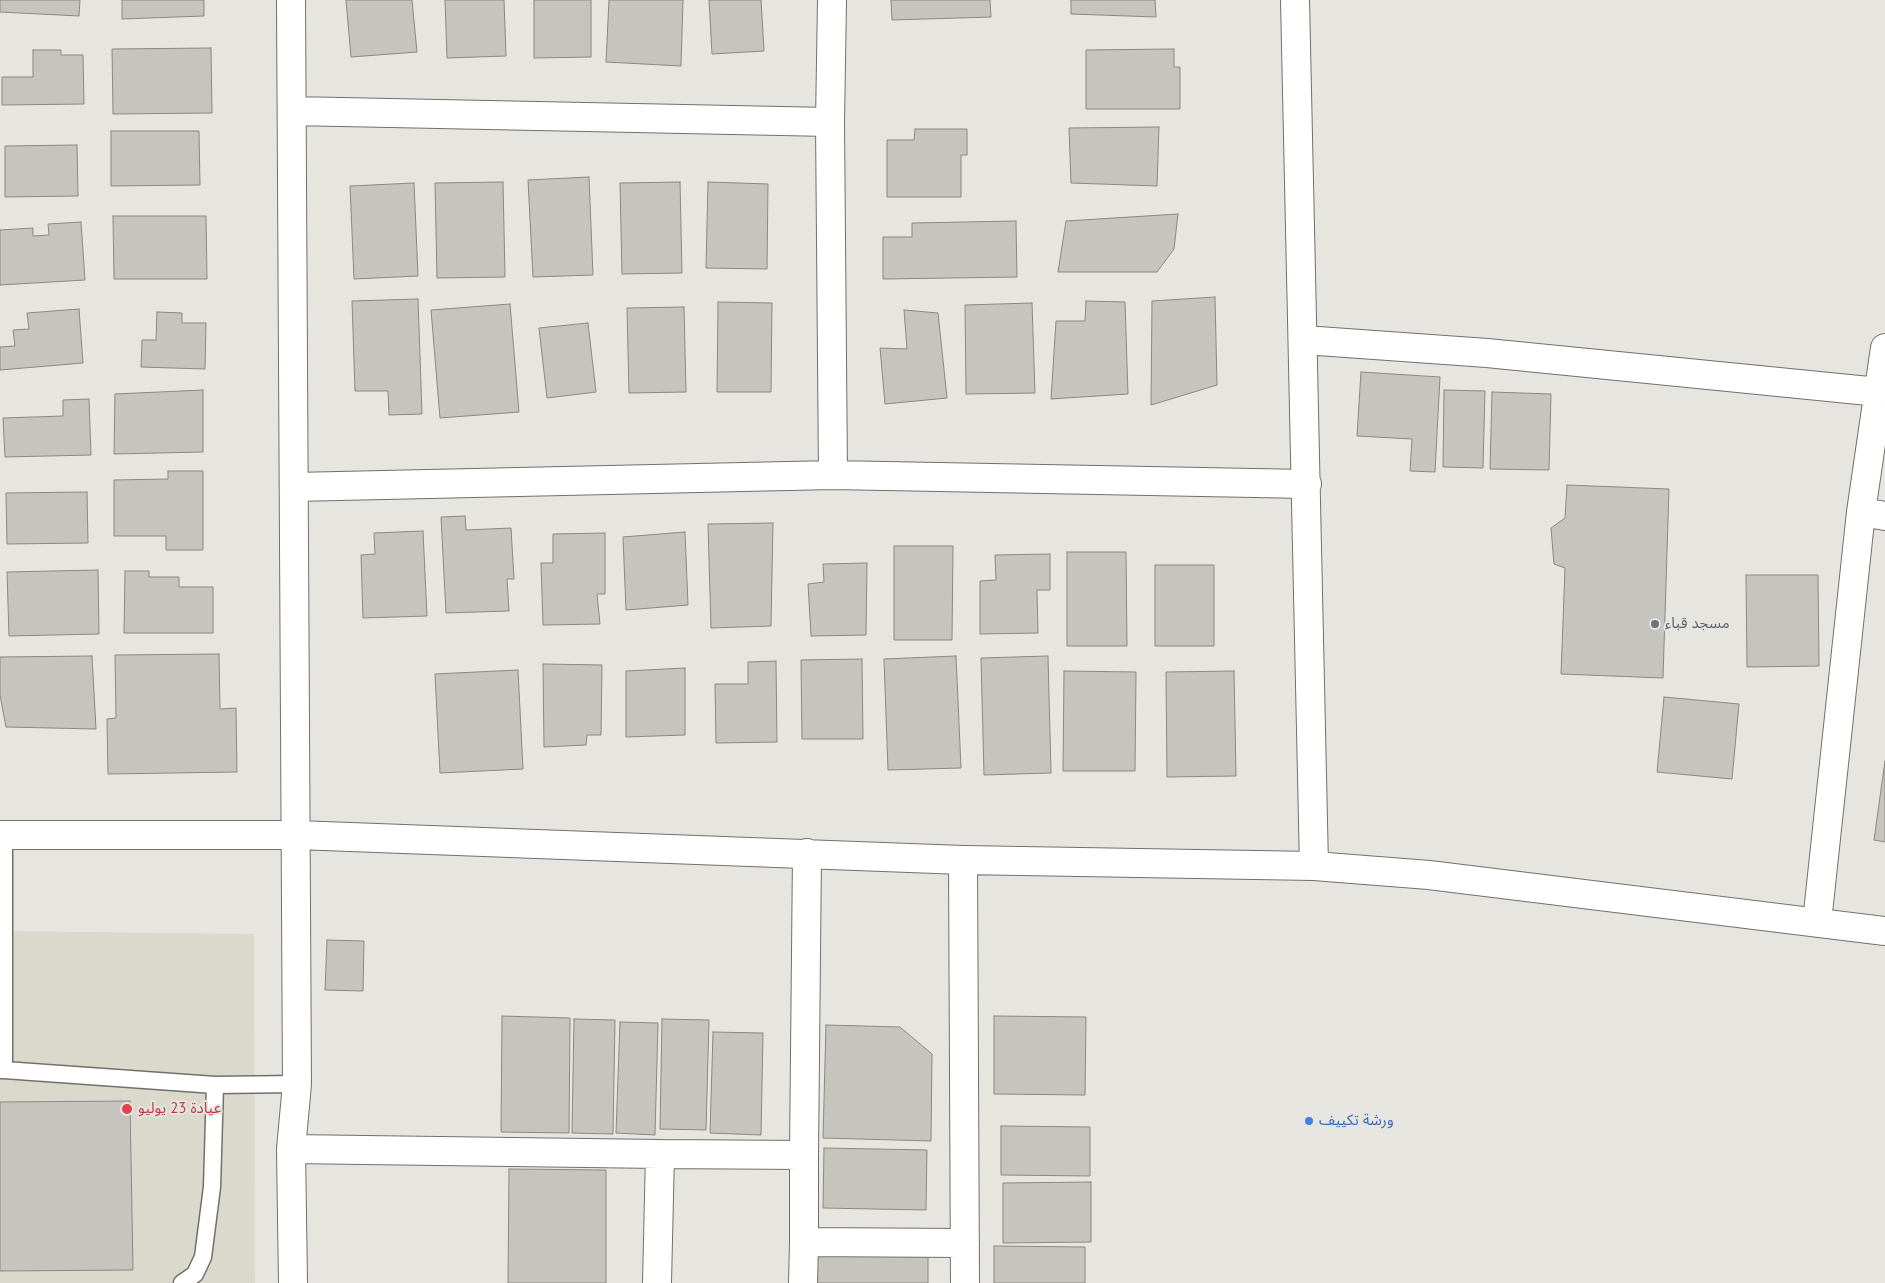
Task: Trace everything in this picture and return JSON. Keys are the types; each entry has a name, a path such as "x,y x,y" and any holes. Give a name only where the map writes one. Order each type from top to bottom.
{"street":[{"path":"291,0 297,835 297,1084 291,1149 293,1283"},
{"path":"832,0 830,122 833,475"},
{"path":"1295,0 1304,340 1314,866"},
{"path":"292,111 830,122"},
{"path":"1304,340 1487,353 1878,392"},
{"path":"1816,922 1873,514 1878,392 1885,348"},
{"path":"294,487 833,475 1307,484"},
{"path":"2,835 297,835 963,860 1314,866 1430,876 1885,931"},
{"path":"802,1283 804,1242 807,853"},
{"path":"963,860 965,1283"},
{"path":"291,1149 804,1154"},
{"path":"657,1283 660,1154"},
{"path":"804,1242 964,1243"}],"lane":[{"path":"2,835 2,1070 215,1085 297,1084"},
{"path":"182,1283 195,1274 203,1257 212,1188 215,1085"}],"shaded area":[{"name":"عيادة 23 يوليو","path":"0,931 254,934 255,1283 0,1283"}],"building":[{"path":"0,0 80,0 79,16 0,12"},
{"path":"122,0 204,0 204,16 122,19"},
{"path":"346,0 412,0 417,52 351,57"},
{"path":"445,0 504,0 506,56 447,58"},
{"path":"534,0 591,0 591,57 534,58"},
{"path":"609,0 683,0 681,66 606,62"},
{"path":"709,0 761,0 764,51 712,54"},
{"path":"891,0 990,0 991,17 892,20"},
{"path":"1071,0 1155,0 1156,17 1071,14"},
{"path":"211,48 212,113 113,114 112,49"},
{"path":"1174,49 1174,67 1180,67 1180,109 1086,109 1086,50"},
{"path":"33,50 61,50 61,55 83,55 84,104 2,105 2,77 33,77"},
{"path":"1159,127 1157,186 1071,183 1069,128"},
{"path":"915,129 967,129 967,155 961,155 961,197 887,197 887,140 914,140"},
{"path":"111,131 199,131 200,185 111,186"},
{"path":"77,145 78,196 5,197 5,146"},
{"path":"589,177 593,275 533,277 528,180"},
{"path":"503,182 505,277 437,278 435,183"},
{"path":"680,182 682,273 622,274 620,183"},
{"path":"708,182 768,184 767,269 706,268"},
{"path":"414,183 418,276 354,279 350,186"},
{"path":"1178,214 1174,249 1157,272 1058,272 1066,221"},
{"path":"113,216 206,216 207,279 114,279"},
{"path":"1016,221 1017,277 883,279 883,237 912,237 912,223"},
{"path":"81,222 85,280 0,285 0,230 33,228 33,236 49,235 48,224"},
{"path":"1215,297 1217,385 1151,405 1152,301"},
{"path":"418,299 422,414 389,415 388,391 355,391 352,301"},
{"path":"1086,301 1125,302 1128,394 1051,399 1056,321 1085,321"},
{"path":"718,302 772,303 771,392 717,392"},
{"path":"1032,303 1035,393 966,394 965,305"},
{"path":"510,304 519,412 440,418 431,310"},
{"path":"684,307 686,392 629,393 627,308"},
{"path":"79,309 83,363 0,370 0,347 15,346 13,330 29,329 27,313"},
{"path":"904,310 938,313 947,398 885,404 880,348 907,349"},
{"path":"157,312 182,313 182,323 206,323 205,369 141,367 142,340 156,340"},
{"path":"588,323 596,392 547,398 539,328"},
{"path":"1361,372 1440,377 1435,472 1410,471 1412,439 1357,436"},
{"path":"203,390 203,452 114,454 115,394"},
{"path":"1444,390 1485,391 1483,468 1443,467"},
{"path":"1492,392 1551,394 1549,470 1490,469"},
{"path":"89,399 91,455 5,457 3,418 63,416 63,400"},
{"path":"168,471 203,471 203,550 166,550 166,536 114,536 114,480 168,479"},
{"path":"1567,485 1669,489 1663,678 1561,674 1565,568 1554,564 1551,528 1565,518"},
{"path":"87,492 88,543 7,544 6,493"},
{"path":"465,516 466,530 511,528 514,579 507,579 509,611 446,613 441,517"},
{"path":"773,523 771,626 711,628 708,524"},
{"path":"423,531 427,616 363,618 361,555 375,554 374,533"},
{"path":"685,532 688,605 626,610 623,537"},
{"path":"605,533 605,594 597,594 600,624 543,625 541,563 553,563 553,534"},
{"path":"894,546 953,546 952,640 894,640"},
{"path":"1067,552 1126,552 1127,646 1067,646"},
{"path":"1050,554 1050,590 1037,590 1038,633 980,634 980,581 996,580 995,555"},
{"path":"867,563 866,635 811,636 808,584 824,582 823,564"},
{"path":"1155,565 1214,565 1214,646 1155,646"},
{"path":"98,570 99,634 9,636 7,572"},
{"path":"125,571 149,571 149,577 179,577 179,587 213,587 213,633 124,633"},
{"path":"1746,575 1818,575 1819,666 1747,667"},
{"path":"219,654 220,709 236,708 237,772 108,774 107,719 116,718 115,655"},
{"path":"92,656 96,729 6,727 0,695 0,657"},
{"path":"956,656 961,768 888,770 884,659"},
{"path":"1048,656 1051,773 984,775 981,658"},
{"path":"862,659 863,739 802,739 801,660"},
{"path":"776,661 777,742 716,743 715,684 748,684 748,662"},
{"path":"543,664 602,665 601,735 587,735 586,745 544,747"},
{"path":"685,668 685,735 626,737 626,671"},
{"path":"518,670 523,769 440,773 435,674"},
{"path":"1064,671 1136,672 1135,771 1063,771"},
{"path":"1234,671 1236,776 1167,777 1166,672"},
{"path":"1664,697 1739,704 1732,779 1657,772"},
{"path":"1885,761 1885,842 1874,840"},
{"path":"327,940 364,941 363,991 325,990"},
{"path":"502,1016 570,1018 569,1133 501,1132"},
{"path":"994,1016 1086,1017 1085,1095 994,1094"},
{"path":"574,1019 615,1020 613,1134 572,1133"},
{"path":"662,1019 709,1020 706,1130 660,1129"},
{"path":"620,1022 658,1023 655,1135 616,1133"},
{"path":"826,1025 900,1027 932,1054 931,1141 823,1138"},
{"path":"713,1032 763,1033 761,1135 710,1133"},
{"path":"130,1101 133,1270 0,1271 0,1102"},
{"path":"1001,1126 1090,1127 1090,1176 1001,1175"},
{"path":"824,1148 927,1150 926,1210 823,1208"},
{"path":"509,1169 606,1170 606,1283 508,1283"},
{"path":"1091,1182 1091,1242 1003,1243 1003,1183"},
{"path":"994,1246 1085,1247 1085,1283 994,1283"},
{"path":"817,1254 928,1254 928,1283 817,1283"}],"place":[{"name":"مسجد قباء","path":"1655,624"},
{"name":"عيادة 23 يوليو","path":"127,1109"},
{"name":"ورشة تكييف","path":"1309,1121"}]}
